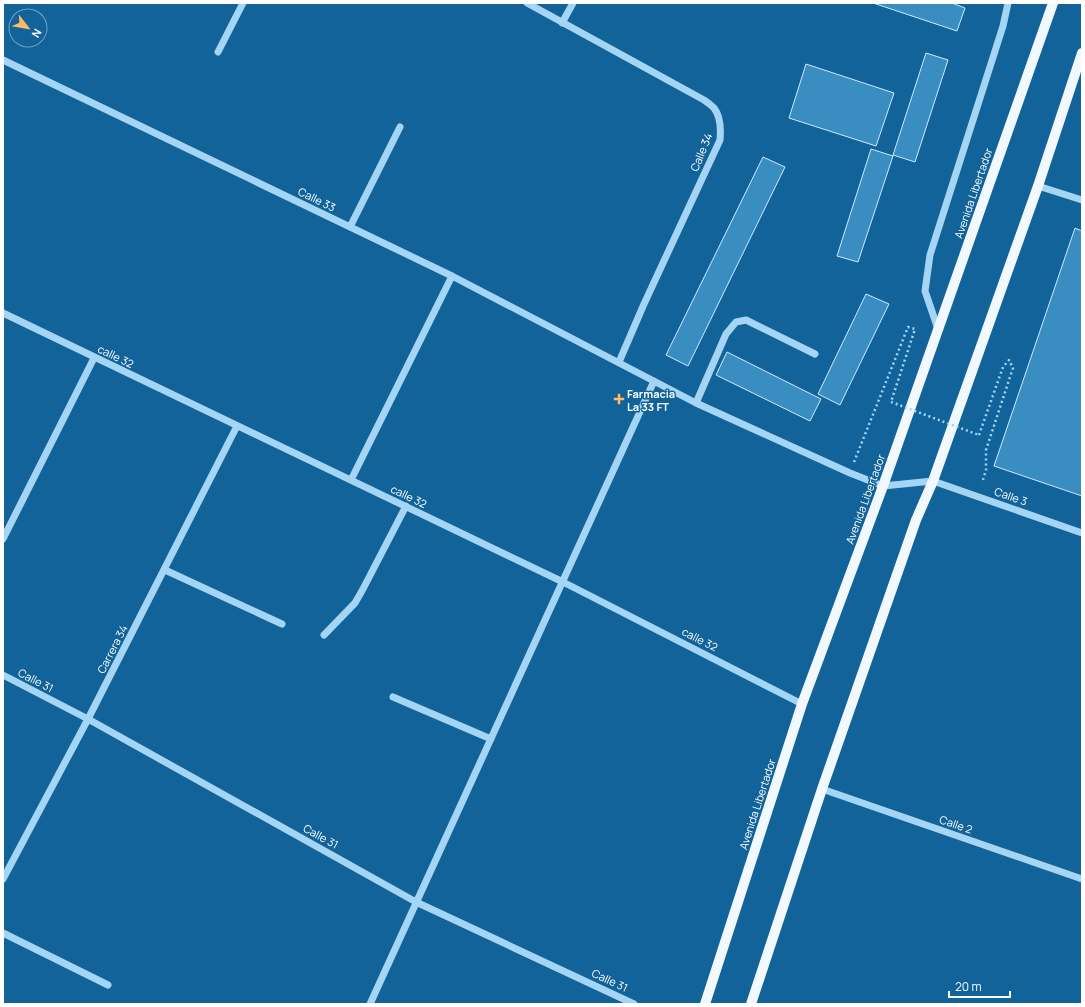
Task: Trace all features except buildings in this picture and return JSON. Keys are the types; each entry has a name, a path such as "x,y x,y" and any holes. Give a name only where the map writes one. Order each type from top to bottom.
{"main road":[{"name":"Avenida Libertador","path":"705,1004 802,704 883,486 1053,3"},
{"path":"751,1004 822,789 914,527 933,480 1038,186 1082,53"}],"street":[{"path":"218,52 244,3"},
{"name":"Calle 34","path":"527,3 704,100 714,108 719,118 721,127 720,140 618,362"},
{"path":"562,23 573,3"},
{"path":"938,329 925,291 930,255 1000,33 1008,3"},
{"name":"Calle 33","path":"3,60 452,276 696,403 850,473 883,486"},
{"path":"350,227 400,127"},
{"path":"1038,186 1082,200"},
{"path":"351,480 452,276"},
{"name":"calle 32","path":"3,314 563,582 802,704"},
{"path":"696,403 726,334 736,322 746,320 815,354"},
{"path":"3,539 94,358"},
{"path":"370,1004 654,381"},
{"name":"Carrera 34","path":"3,879 165,570 237,426"},
{"path":"883,486 933,480"},
{"name":"Calle 3","path":"933,480 1082,533"},
{"path":"324,635 355,603 406,506"},
{"path":"165,570 282,624"},
{"name":"Calle 31","path":"3,675 88,719 416,902 634,1004"},
{"path":"393,696 491,739"},
{"name":"Calle 2","path":"822,789 1082,879"},
{"path":"3,933 108,985"}],"path":[{"path":"850,473 908,327 915,329 891,402 978,435 1003,367 1009,360 1013,368 986,450 986,470 981,484"}],"place":[{"name":"Farmacia La 33 FT","path":"619,399"}]}
